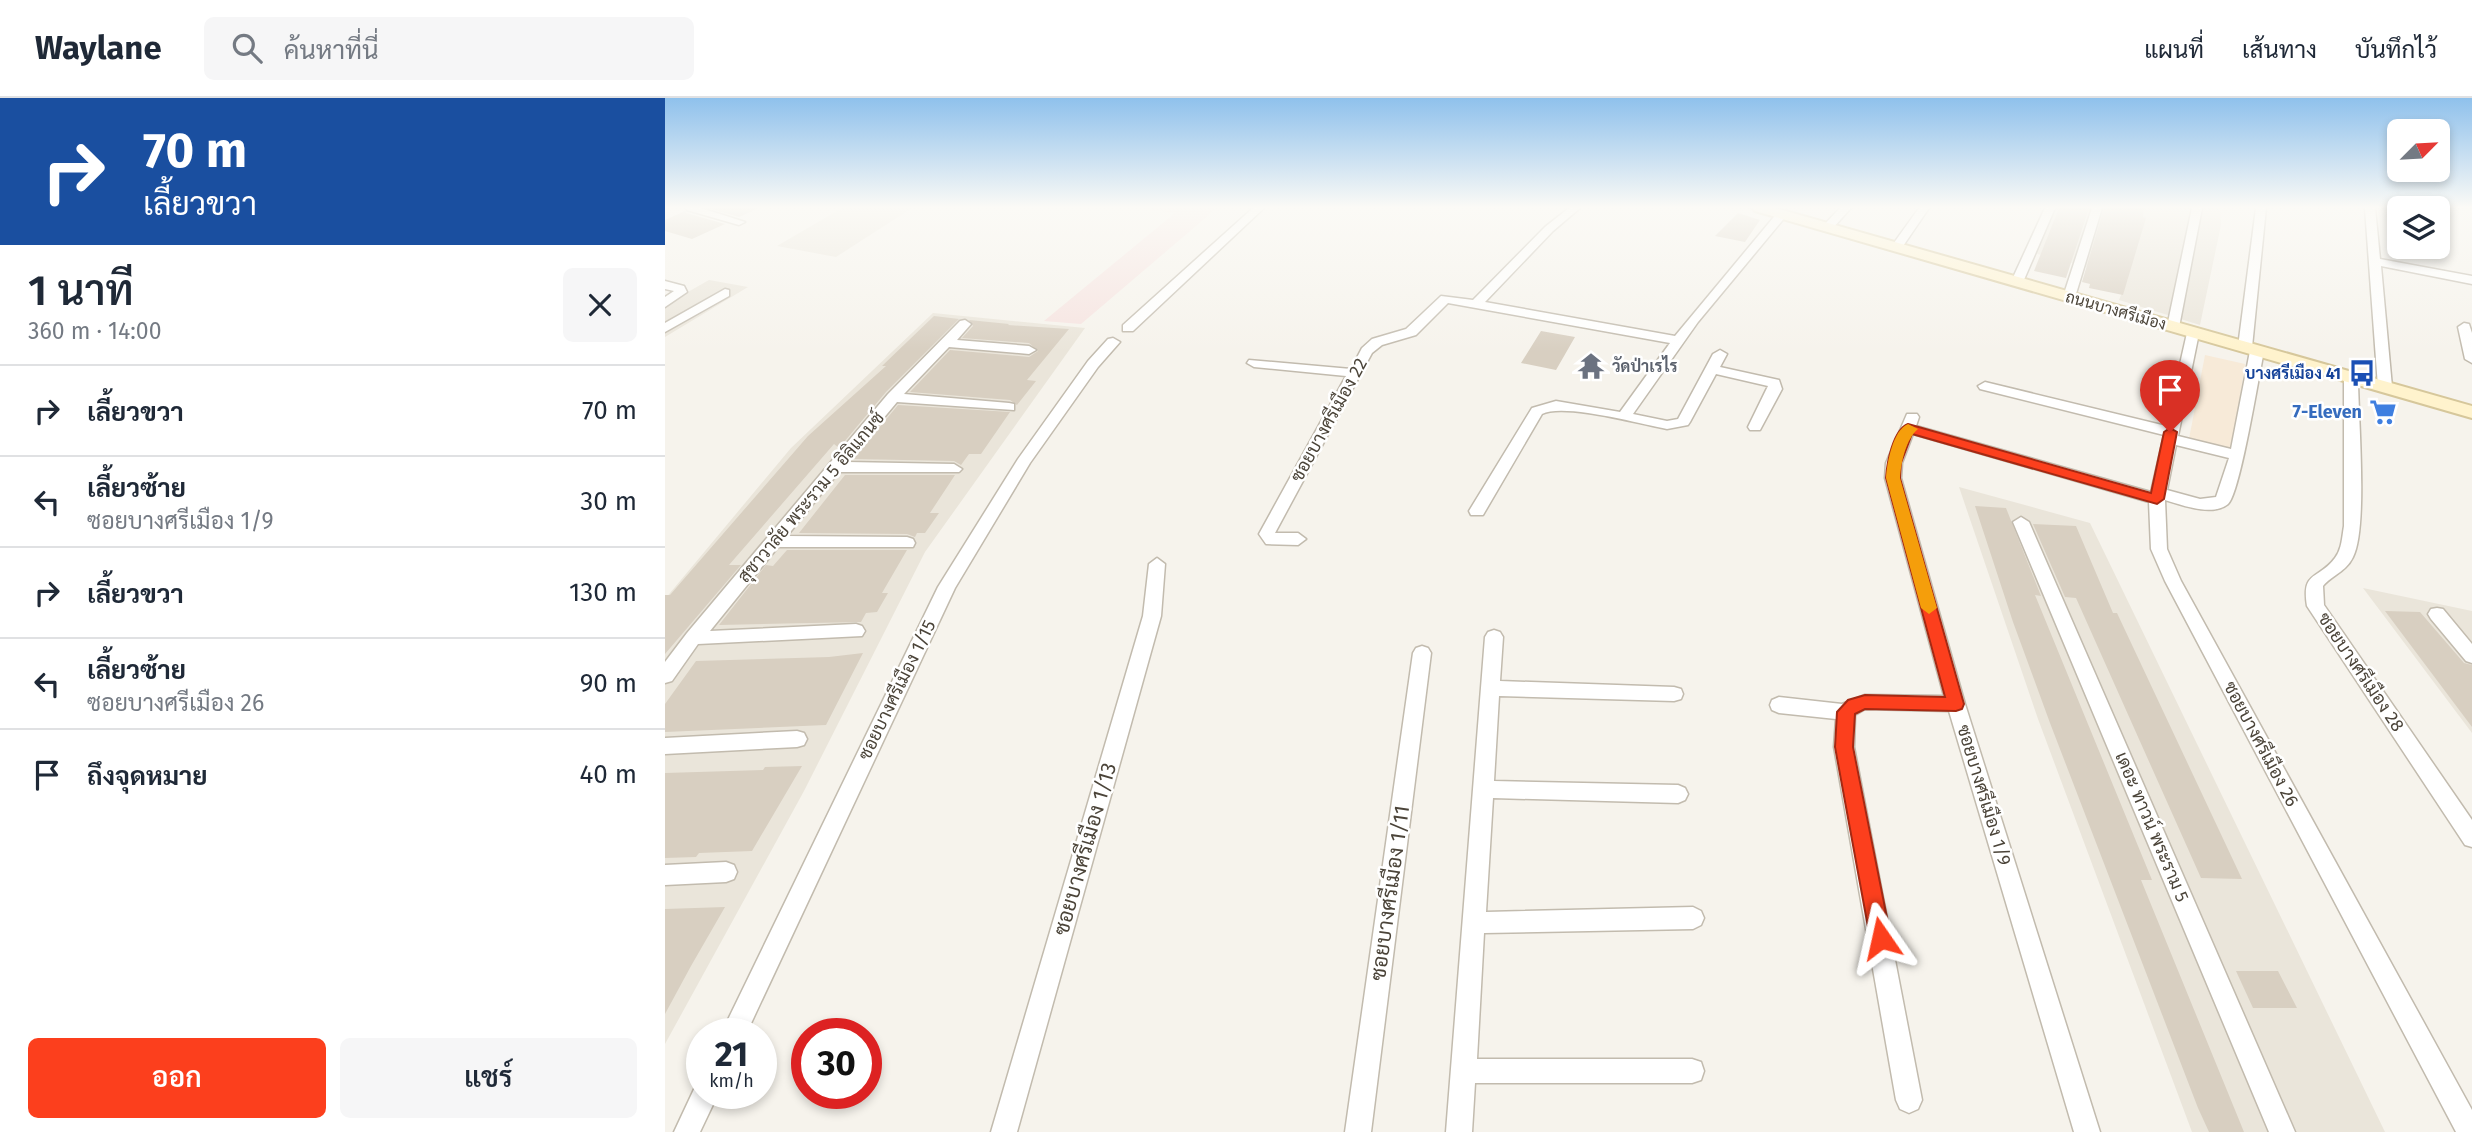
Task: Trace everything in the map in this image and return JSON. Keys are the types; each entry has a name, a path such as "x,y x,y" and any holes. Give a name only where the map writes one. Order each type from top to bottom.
{"street":[{"path":"1128,328 1206,256"},
{"path":"1476,304 1522,256"},
{"path":"1624,417 1679,341 1748,256"},
{"name":"ถนนบางศรีเมือง","path":"1929,256 2472,412"},
{"path":"2017,282 2028,256"},
{"path":"2069,297 2082,256"},
{"path":"2173,327 2187,256"},
{"path":"2157,496 2206,505 2223,500 2237,455 2251,349 2258,256"},
{"path":"2375,256 2385,387"},
{"path":"2376,261 2472,280"},
{"path":"665,285 680,289 681,292 665,303"},
{"path":"665,328 725,293"},
{"name":"ซอยบางศรีเมือง 22","path":"1298,539 1272,540 1267,534 1372,345 1411,332 1444,299 1679,341"},
{"name":"สุชาวาลัย พระราม 5 อิลิแกนซ์","path":"665,676 693,638 893,397 965,324"},
{"path":"2463,327 2472,359"},
{"name":"ซอยบางศรีเมือง 26","path":"2193,333 2157,496 2159,549 2173,581 2470,1132"},
{"name":"ซอยบางศรีเมือง 1/15","path":"741,1018 947,587 1023,462 1093,365 1113,342"},
{"path":"946,343 1029,350"},
{"path":"1478,511 1537,411 1544,406 1566,406 1606,416 1677,425 1683,422 1720,354"},
{"path":"1254,363 1355,373"},
{"path":"1713,369 1774,383 1775,388 1755,427"},
{"name":"ซอยบางศรีเมือง 28","path":"2351,378 2352,526 2348,550 2343,561 2316,579 2312,590 2316,606 2472,838"},
{"path":"1985,386 2237,455"},
{"path":"893,397 1009,407"},
{"name":"ซอยบางศรีเมือง 1/9","path":"2087,1132 1956,704 1893,478 1894,463 1910,422 2157,496"},
{"path":"835,467 954,469"},
{"name":"เดอะ ทาวน์ พระราม 5","path":"2021,522 2283,1132"},
{"path":"774,541 907,543"},
{"name":"ซอยบางศรีเมือง 1/13","path":"1004,1132 1152,616 1157,564"},
{"path":"2437,614 2472,656"},
{"path":"693,638 856,631"},
{"path":"1459,1132 1495,636"},
{"name":"ซอยบางศรีเมือง 1/11","path":"1358,1132 1422,653"},
{"path":"1491,688 1674,694"},
{"path":"1909,1100 1844,747 1846,712 1854,705 1865,702 1956,704"},
{"path":"1779,705 1846,712"},
{"path":"665,746 797,739"},
{"path":"1484,789 1678,794"},
{"path":"665,875 726,872"},
{"path":"1474,923 1693,918"},
{"path":"1463,1071 1692,1071"},
{"path":"687,1132 698,1109"}],"shaded area":[{"path":"1123,256 1160,256 1081,324 1044,321"},
{"path":"2046,256 2214,256 2200,325 2119,300 2128,278"},
{"path":"709,280 748,287 665,337 665,305"},
{"path":"933,313 1085,328 925,552 804,791 665,1044 665,599 791,448"},
{"path":"2205,355 2245,364 2232,450 2189,439"},
{"path":"1959,487 2090,523 2385,1132 2192,1132 2038,719"},
{"path":"2363,588 2472,611 2472,733"}],"building":[{"path":"2040,256 2073,256 2066,278 2034,271"},
{"path":"2090,256 2135,256 2123,295 2089,288 2090,284 2082,282"},
{"path":"934,316 959,319 886,392 839,448 834,444 729,565 741,565 665,654 665,595 670,595 808,436 886,366 882,366"},
{"path":"969,320 1069,329 1027,380 1036,381 1017,405 1010,400 910,392 950,350 1029,357 1038,351 1029,343 962,338 973,326"},
{"path":"1541,331 1575,337 1556,370 1521,363"},
{"path":"898,405 1010,412 981,454 969,454 961,465 954,461 853,459"},
{"path":"845,475 955,475 930,513 939,513 925,533 917,533 915,537 907,534 799,533"},
{"path":"1975,506 2006,508 2041,596 2035,595 2152,880 2141,880 2244,1132 2209,1132 2198,1108 2050,723"},
{"path":"2033,524 2076,526 2113,613 2117,613 2242,879 2201,878 2076,598 2065,597"},
{"path":"787,550 907,550 882,593 888,593 877,612 866,613 861,622 719,625 766,565 773,566"},
{"path":"2385,611 2420,612 2464,663 2472,665 2472,727"},
{"path":"863,653 826,725 665,732 665,704 696,661 829,657"},
{"path":"802,766 752,851 699,853 696,857 665,858 665,773"},
{"path":"725,907 691,966 665,1014 665,909"},
{"path":"2236,971 2278,971 2297,1008 2253,1008"}],"slow traffic":[{"path":"1911,429 1908,428 1894,463 1893,478 1929,608"}],"place":[{"name":"วัดป่าเรไร","path":"1591,366"},
{"name":"บางศรีเมือง 41","path":"2362,373"},
{"name":"7-Eleven","path":"2383,412"}],"route":[{"path":"1881,938 1844,747 1846,712 1854,705 1865,702 1956,704 1893,478 1894,463 1908,428 2157,499 2170,432"}]}
